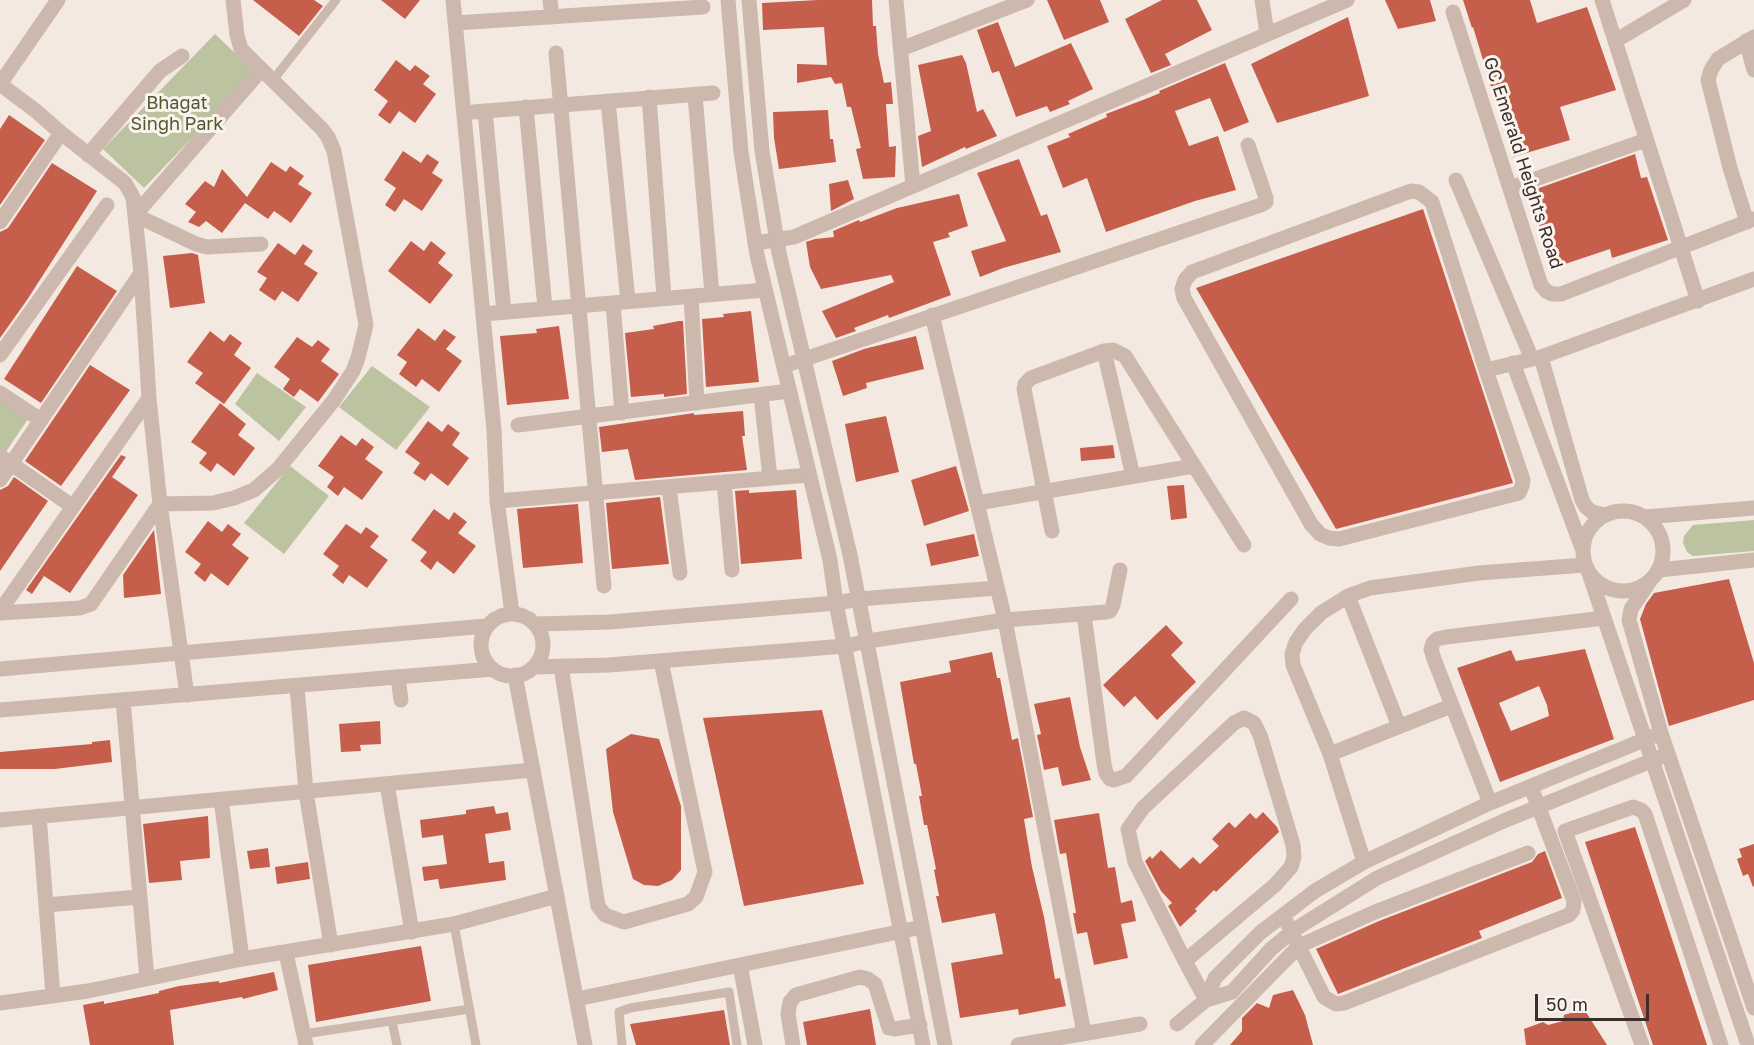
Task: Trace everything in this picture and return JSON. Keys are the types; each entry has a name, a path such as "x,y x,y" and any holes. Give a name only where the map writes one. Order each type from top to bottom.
{"street":[{"path":"58,0 0,84 125,183 133,197 141,273 148,398 160,504 187,695"},
{"path":"160,504 213,503 254,490 278,469 334,400 353,371 363,343 366,325 334,151 322,129 241,49 232,0"},
{"path":"453,0 494,430 497,501 512,613"},
{"path":"550,0 552,17"},
{"path":"728,0 741,152 755,243 830,560 836,603 923,1045"},
{"path":"749,0 762,151 777,240 868,641 945,1045"},
{"path":"896,0 913,186"},
{"path":"901,49 1027,0"},
{"path":"1262,0 1267,34"},
{"path":"755,243 794,237 1347,0"},
{"path":"1602,0 1698,301"},
{"path":"1615,41 1684,0"},
{"path":"455,23 703,7"},
{"name":"GC Emerald Heights Road","path":"1453,12 1541,285 1546,291 1561,294 1751,220"},
{"path":"1751,220 1730,168 1708,80 1718,59 1750,39 1754,70"},
{"path":"556,53 604,586"},
{"path":"88,155 160,70 182,56"},
{"path":"135,215 267,75"},
{"path":"504,312 479,111 713,93"},
{"path":"695,95 712,294"},
{"path":"649,97 664,298"},
{"path":"608,101 620,302 622,413"},
{"path":"526,107 545,309"},
{"path":"0,222 61,133"},
{"path":"1510,188 1646,140"},
{"path":"784,366 1261,205 1266,202 1266,198 1248,145"},
{"path":"1456,180 1536,358 1582,500 1592,512 1605,515"},
{"path":"1411,191 1419,192 1432,202 1486,370 1523,480 1519,493 1339,539 1329,538 1320,534 1311,524 1184,298 1182,289 1185,280 1192,272 1411,191"},
{"path":"0,355 107,205"},
{"path":"135,215 207,247 261,244"},
{"path":"0,480 6,460 41,420 141,273"},
{"path":"1486,370 1536,358 1754,279"},
{"path":"483,314 765,290"},
{"path":"691,296 697,403"},
{"path":"932,315 1005,620 1084,1034"},
{"path":"1052,531 1025,384 1031,378 1104,351 1113,350 1125,356 1244,545"},
{"path":"1104,351 1133,476"},
{"path":"1513,363 1582,548 1604,618 1653,736 1668,754 1754,1008"},
{"path":"518,425 789,391"},
{"path":"0,393 41,420"},
{"path":"760,395 770,478"},
{"path":"0,612 148,398"},
{"path":"6,460 72,506"},
{"path":"977,503 1194,466"},
{"path":"497,501 809,475"},
{"path":"724,482 732,570"},
{"path":"669,486 680,573"},
{"path":"0,612 80,608 91,604 160,504"},
{"path":"1645,517 1754,508"},
{"path":"1582,548 1585,536 1595,521 1616,511 1635,512 1645,517 1653,524 1663,544 1662,562 1631,609 1629,620 1653,736 1652,761 1748,1045"},
{"path":"1365,862 1330,754 1293,665 1292,654 1296,642 1321,613 1348,596 1370,588 1479,573 1587,569 1602,585 1619,591 1633,590 1654,576 1754,560"},
{"path":"534,667 661,661 845,646 1005,620 1110,611 1120,570"},
{"path":"536,624 610,622 997,588"},
{"path":"1348,596 1399,726"},
{"path":"1084,614 1104,764 1106,773 1110,779 1114,780 1126,776 1290,599"},
{"path":"512,613 526,617 536,624 543,641 543,650 534,667 523,674 515,675 498,673 488,665 482,653 481,640 486,626 496,617 512,613"},
{"path":"1490,803 1451,706 1431,649 1433,643 1437,639 1604,618"},
{"path":"0,669 486,626"},
{"path":"561,666 598,906 605,915 624,922 688,904 696,897 705,872 661,661"},
{"path":"0,710 493,669"},
{"path":"515,675 585,1045"},
{"path":"398,677 401,700"},
{"path":"297,686 306,792 331,945"},
{"path":"123,700 147,979"},
{"path":"1330,754 1451,706"},
{"path":"1185,961 1275,885 1292,867 1293,845 1260,735 1254,723 1244,718 1234,723 1143,808 1128,829 1135,862 1185,961 1206,1000"},
{"path":"1206,1000 1215,978 1262,932 1315,891 1365,862 1490,803 1653,736"},
{"path":"1202,1045 1295,939 1377,878 1539,807 1668,754"},
{"path":"0,820 533,770"},
{"path":"387,784 412,932"},
{"path":"1283,915 1324,997 1336,1004 1355,999 1569,915 1574,910 1574,901 1531,786"},
{"path":"221,799 242,959"},
{"path":"1642,1045 1565,831 1633,807 1645,814 1721,1045"},
{"path":"39,816 53,995"},
{"path":"1177,1024 1206,1000 1232,992 1271,950 1295,939 1375,912 1528,853"},
{"path":"0,1003 88,991 242,959 454,924 557,896"},
{"path":"46,905 139,897"},
{"path":"577,999 922,927"},
{"path":"286,953 305,1040"},
{"path":"740,964 755,1045"},
{"path":"793,1045 788,1014 790,1002 796,995 860,977 875,984 889,1028 920,1025"},
{"path":"1018,1045 1140,1024"}],"lane":[{"path":"267,75 336,0"},
{"path":"454,924 476,1045"},
{"path":"622,1045 619,1012 630,1008 729,992 737,1045"},
{"path":"305,1040 392,1021 470,1009"},
{"path":"392,1021 397,1045"}],"green space":[{"name":"Bhagat Singh Park","path":"215,34 255,72 144,188 103,149"},
{"path":"372,366 430,407 396,450 339,407"},
{"path":"257,373 306,407 279,441 235,404"},
{"path":"0,401 28,419 5,453 0,450"},
{"path":"290,466 329,496 284,554 244,523"},
{"path":"1754,520 1754,551 1693,556 1687,552 1683,543 1684,536 1693,525"}],"building":[{"path":"253,0 314,0 323,6 299,36"},
{"path":"381,0 420,0 405,19"},
{"path":"872,0 873,26 876,26 878,54 884,83 891,82 893,104 886,104 889,147 896,146 895,177 863,179 856,149 861,148 851,107 847,107 842,83 835,84 831,77 797,83 797,64 827,65 824,27 763,30 762,3"},
{"path":"1047,0 1100,0 1109,22 1064,40"},
{"path":"1162,0 1197,0 1212,30 1165,54 1171,65 1151,73 1125,19"},
{"path":"1385,0 1430,0 1436,21 1398,29"},
{"path":"1463,0 1530,0 1537,23 1587,7 1616,90 1560,107 1570,140 1513,157"},
{"path":"1348,17 1369,96 1277,123 1251,64"},
{"path":"998,22 1015,67 1071,43 1093,89 1068,101 1070,104 1050,112 1047,106 1016,117 999,71 992,73 977,30"},
{"path":"962,55 966,63 977,112 983,109 997,136 966,149 965,147 922,167 918,136 931,131 918,65"},
{"path":"396,60 410,71 415,65 430,76 423,84 436,94 415,123 399,111 390,124 378,115 388,101 374,90"},
{"path":"1225,63 1249,122 1224,132 1210,98 1175,111 1189,146 1218,136 1236,190 1195,201 1106,232 1087,178 1063,188 1047,146 1070,137 1068,134 1107,117 1106,114 1160,93 1159,91"},
{"path":"828,110 830,139 833,139 836,162 779,169 773,112"},
{"path":"9,115 45,140 0,205 0,129"},
{"path":"403,151 421,163 427,154 439,162 432,173 443,180 422,211 404,199 395,212 385,205 396,188 384,180"},
{"path":"1635,154 1641,178 1647,177 1668,240 1612,258 1610,249 1553,268 1528,192"},
{"path":"1019,159 1041,216 1047,214 1061,252 1003,268 980,277 971,251 1006,241 977,173"},
{"path":"271,162 286,172 290,166 304,176 298,184 312,193 291,223 274,211 268,219 245,203 222,233 206,221 199,227 188,222 196,212 185,204 205,181 214,187 222,169 247,197"},
{"path":"52,163 97,191 0,338 0,232 8,228"},
{"path":"848,180 854,199 831,211 829,184"},
{"path":"959,194 968,226 948,233 950,237 933,242 951,295 889,318 888,315 854,328 856,331 836,338 822,311 894,282 891,275 821,289 810,267 806,242 834,237 833,231 897,208"},
{"path":"1423,209 1513,483 1336,529 1196,288"},
{"path":"411,241 424,251 431,241 446,253 438,263 453,275 430,304 388,271"},
{"path":"278,243 295,255 303,244 313,251 304,264 318,273 298,302 282,291 275,301 259,290 267,278 257,272"},
{"path":"192,253 198,255 205,303 170,308 163,256"},
{"path":"77,266 117,291 41,403 4,379"},
{"path":"751,311 759,382 706,387 702,319"},
{"path":"683,321 687,394 631,397 625,333 654,329 653,326"},
{"path":"559,326 569,399 507,405 500,336 537,333 536,329"},
{"path":"418,328 435,341 444,329 456,337 446,349 462,361 439,392 422,379 416,387 399,374 407,362 397,355"},
{"path":"210,331 224,342 230,334 242,343 234,355 251,368 224,404 195,383 203,373 187,362"},
{"path":"916,336 924,369 866,383 867,388 843,396 832,361 864,349"},
{"path":"297,337 312,347 318,340 330,349 321,361 339,374 318,402 300,389 294,397 283,389 290,379 274,367"},
{"path":"90,365 130,390 61,486 25,461"},
{"path":"220,403 246,424 238,435 255,448 234,476 217,463 211,472 199,463 207,453 191,442"},
{"path":"743,411 745,436 742,436 747,470 635,480 628,449 602,452 599,427 694,413 694,415"},
{"path":"886,416 899,472 856,482 845,424"},
{"path":"428,421 442,432 448,424 460,433 452,445 469,458 448,486 431,473 425,481 413,473 420,463 405,452"},
{"path":"341,435 356,446 362,438 374,447 365,459 383,472 362,500 344,487 338,496 327,487 334,477 318,466"},
{"path":"1113,445 1115,458 1081,461 1080,448"},
{"path":"121,455 126,457 112,477 138,495 70,593 44,576 32,594 26,590"},
{"path":"956,466 969,511 924,526 911,480"},
{"path":"14,477 48,501 0,571 0,490 8,486"},
{"path":"1184,485 1187,518 1171,520 1167,486"},
{"path":"749,490 749,493 796,490 802,559 741,564 735,491"},
{"path":"660,497 669,564 612,569 606,503"},
{"path":"578,504 583,563 523,568 517,509"},
{"path":"434,509 449,520 454,512 467,522 458,533 476,546 454,574 437,561 431,570 420,561 427,552 411,540"},
{"path":"208,521 222,532 228,524 241,534 232,545 249,558 228,586 211,573 205,582 194,573 201,564 185,552"},
{"path":"346,524 361,534 366,527 379,536 370,547 388,560 367,588 349,575 343,584 332,575 339,566 323,554"},
{"path":"154,530 161,594 124,598 123,575"},
{"path":"974,534 979,556 931,566 926,544"},
{"path":"1729,579 1754,663 1754,700 1669,726 1640,619 1646,604 1654,593"},
{"path":"1166,625 1183,643 1171,655 1196,682 1157,720 1135,696 1124,707 1103,685"},
{"path":"1585,649 1614,739 1500,782 1457,668 1511,650 1516,661","holes":["1539,686 1549,716 1511,731 1499,703"]},
{"path":"992,652 997,678 1000,678 1012,740 1018,738 1033,817 1024,819 1032,867 1055,979 1060,978 1066,1006 1019,1015 1018,1009 960,1018 951,963 1003,954 995,913 942,923 936,896 939,896 934,870 936,869 927,825 924,825 919,796 922,796 900,682 951,672 949,661"},
{"path":"1070,697 1080,747 1091,780 1062,786 1058,767 1044,770 1037,735 1041,734 1034,704"},
{"path":"822,710 864,884 744,906 703,718"},
{"path":"380,721 381,744 360,745 361,751 341,752 339,724"},
{"path":"631,734 659,739 681,806 681,870 672,880 658,886 644,885 633,879 613,812 606,749"},
{"path":"110,740 112,762 55,769 0,769 0,752 92,744 92,742"},
{"path":"494,806 496,814 508,812 511,830 485,834 489,863 504,861 506,880 440,889 438,879 424,881 422,867 447,864 443,835 422,838 420,820 466,814 466,810"},
{"path":"1263,812 1279,832 1216,892 1214,890 1180,927 1168,906 1172,903 1161,891 1145,861 1150,856 1152,859 1161,850 1180,869 1193,857 1200,864 1219,846 1212,839 1229,822 1235,828 1250,813 1256,819"},
{"path":"1099,813 1108,868 1115,867 1121,903 1132,900 1136,921 1121,924 1128,958 1094,965 1087,932 1077,934 1073,913 1076,913 1066,853 1060,854 1054,820"},
{"path":"208,816 210,858 180,861 182,880 149,883 143,824"},
{"path":"1635,827 1707,1045 1653,1045 1585,842"},
{"path":"1754,844 1753,887 1748,874 1743,876 1737,859 1742,857 1739,849"},
{"path":"268,848 270,867 250,869 247,851"},
{"path":"1545,851 1562,898 1479,931 1482,938 1338,994 1316,949 1379,921 1532,862 1538,854"},
{"path":"308,862 310,879 277,884 275,867"},
{"path":"421,946 431,1001 316,1022 308,965"},
{"path":"274,972 278,990 243,999 242,997 170,1010 174,1045 90,1045 83,1005 104,1001 104,1004 159,993 159,991 179,986 219,981 219,983"},
{"path":"1293,990 1305,1015 1313,1045 1230,1045 1242,1031 1242,1018 1257,1003 1269,1008 1273,995"},
{"path":"870,1009 876,1045 807,1045 803,1022"},
{"path":"1584,1009 1607,1045 1526,1045 1524,1029 1543,1022 1548,1025 1563,1021 1564,1015"},
{"path":"724,1010 730,1045 636,1045 630,1024"}]}
